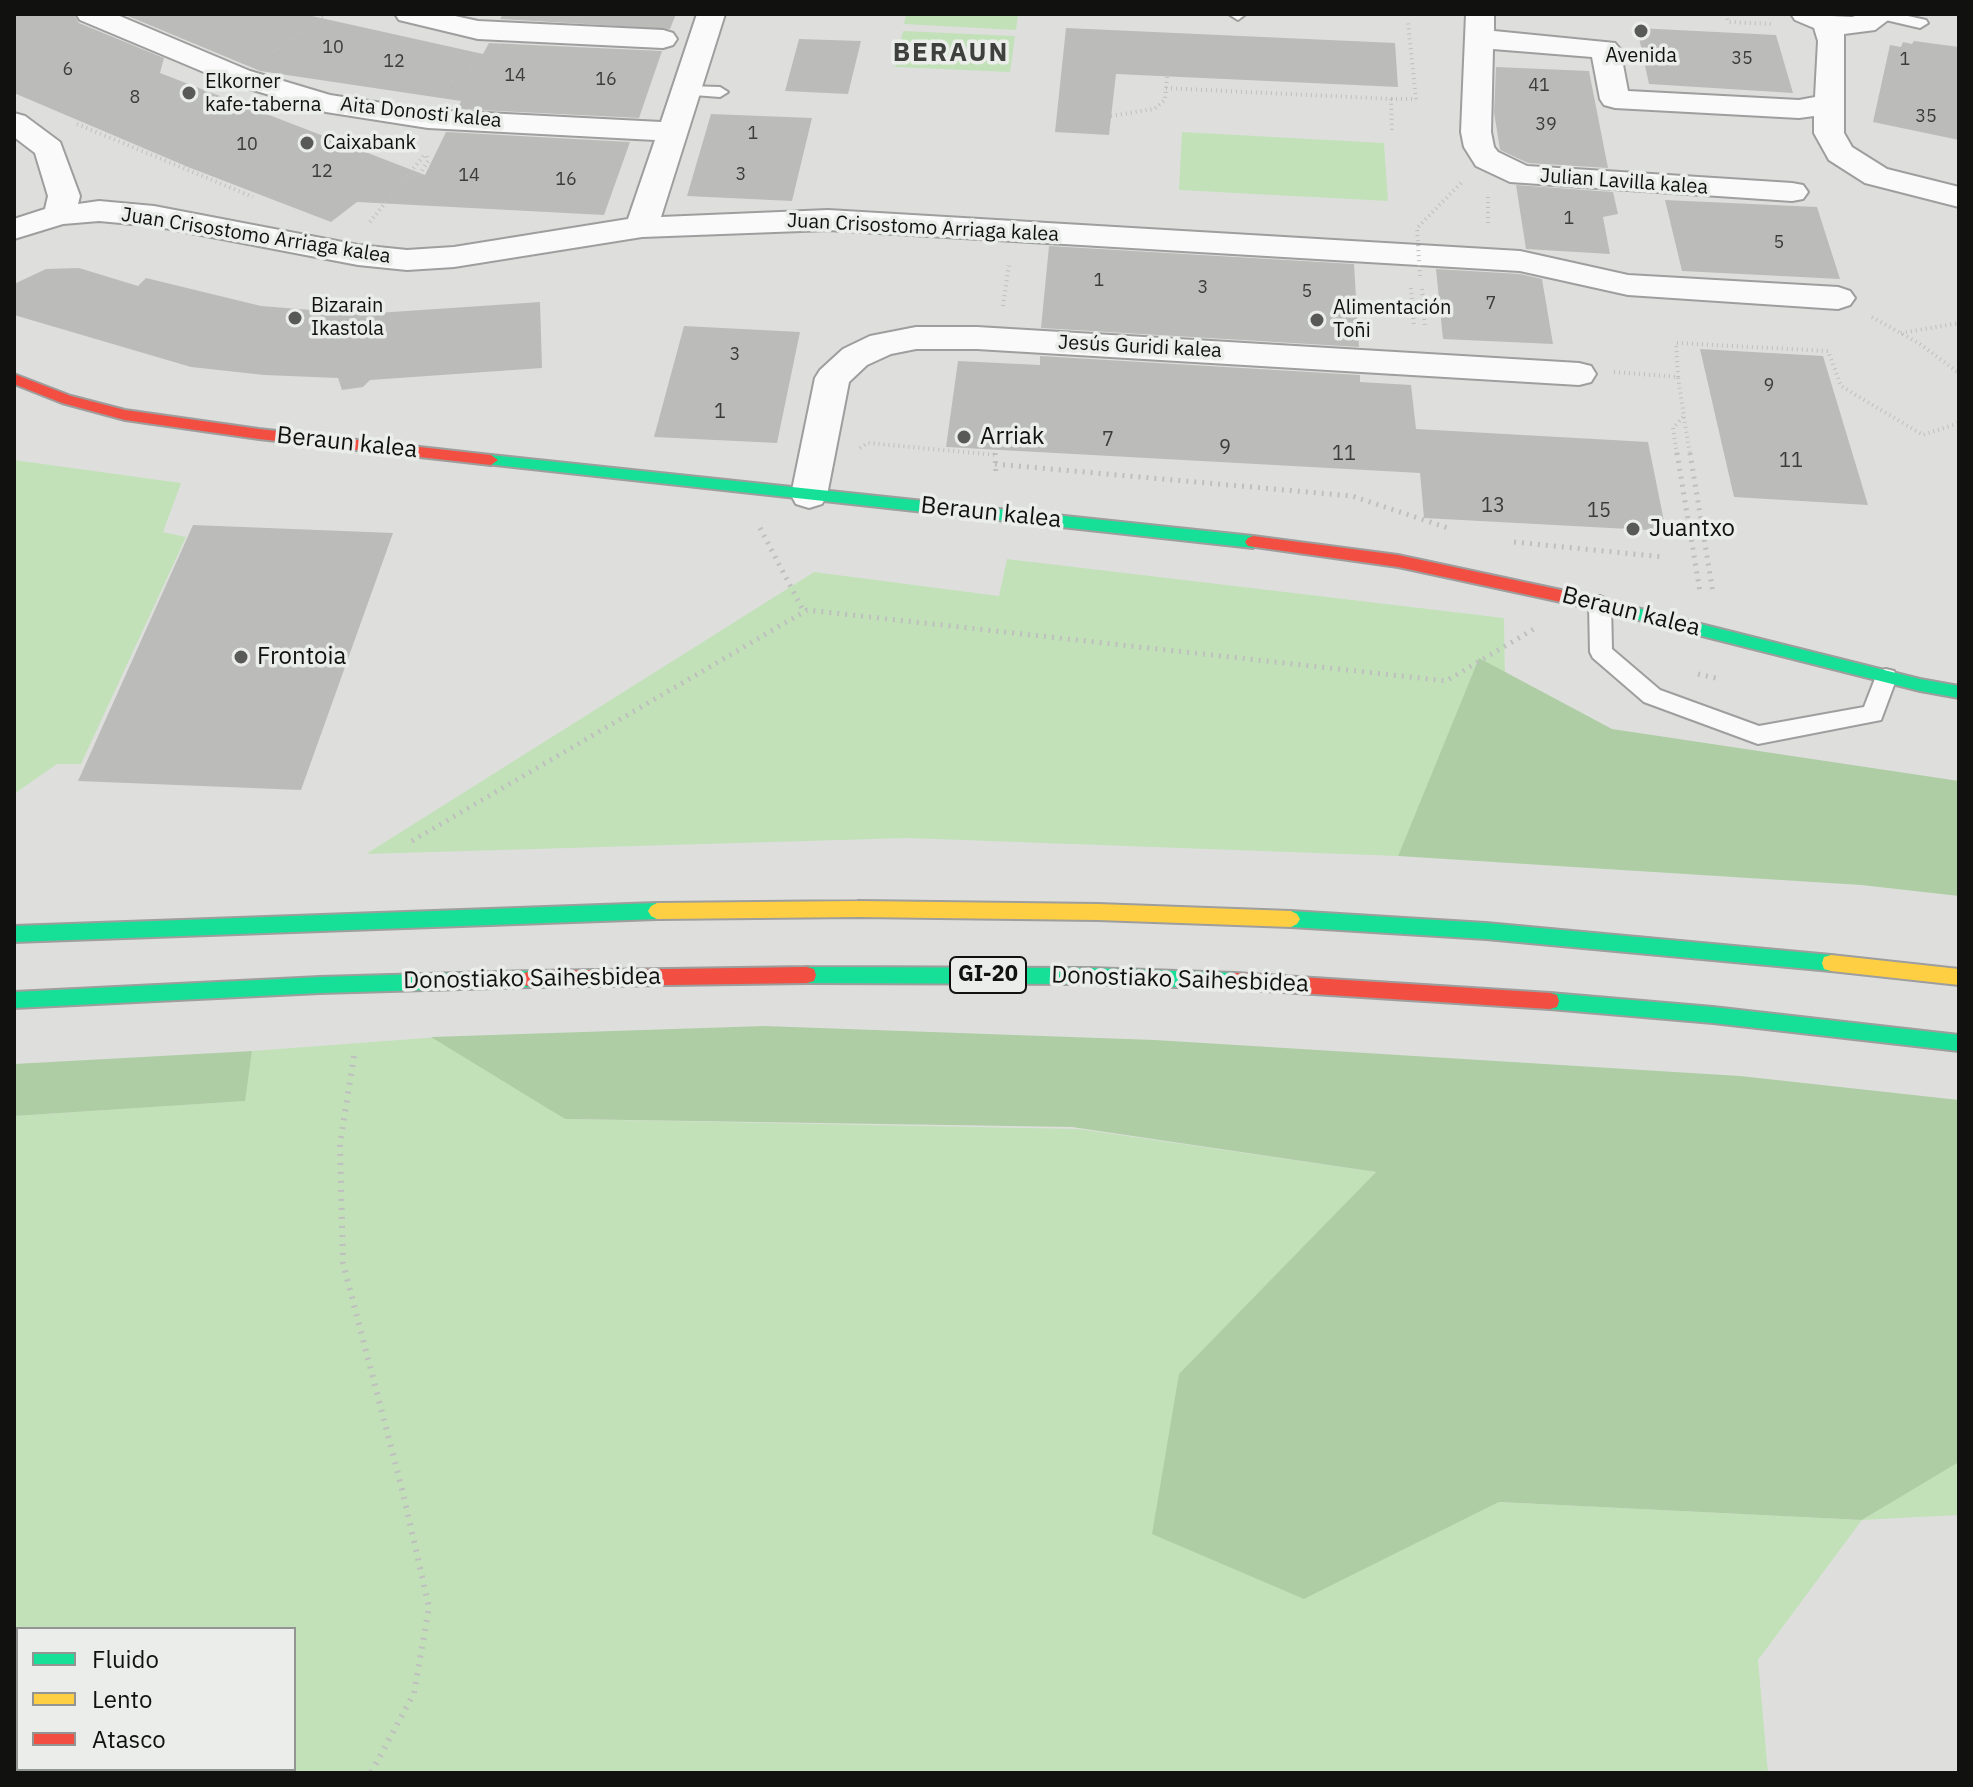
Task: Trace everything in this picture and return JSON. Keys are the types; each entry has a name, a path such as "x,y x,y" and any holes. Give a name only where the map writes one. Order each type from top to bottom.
{"main road":[{"name":"Beraun kalea","path":"15,379 67,400 140,417 259,434 809,495 1170,531 1398,561 1549,592 1886,677 1959,692"},
{"path":"14,934 335,919 601,912 858,909 1098,912 1291,919 1486,931 1706,949 1959,977"},
{"name":"Donostiako Saihesbidea","path":"14,1000 320,985 589,977 853,974 1090,976 1292,983 1490,996 1713,1015 1959,1043"}],"street":[{"name":"Aita Donosti kalea","path":"90,14 240,77 326,103 428,119 673,132"},
{"path":"409,14 458,19 478,30 663,39"},
{"path":"642,227 711,14"},
{"path":"1816,19 1865,24 1882,14"},
{"path":"1816,19 1832,41 1829,133 1840,153 1858,167 1900,184 1959,197"},
{"path":"1487,159 1479,147 1476,132 1479,26 1605,49 1615,99 1799,109 1831,104"},
{"path":"14,122 49,149 64,196 60,215"},
{"name":"Julian Lavilla kalea","path":"1487,159 1521,175 1792,192"},
{"name":"Juan Crisostomo Arriaga kalea","path":"14,229 60,215 99,211 154,216 358,255 407,260 454,257 642,227 828,220 1520,261 1628,285 1838,298"},
{"name":"Jesús Guridi kalea","path":"809,495 832,378 855,357 882,344 916,338 977,338 1595,373"}],"lane":[{"path":"1882,14 1920,23"},
{"path":"686,91 720,92"},
{"path":"1600,604 1601,652 1652,696 1758,735 1873,714 1886,677"}],"path":[{"path":"240,77 325,14"},
{"path":"1166,88 1416,99 1408,23"},
{"path":"1111,116 1154,109 1165,100 1167,76"},
{"path":"1391,99 1392,130"},
{"path":"67,120 260,200"},
{"path":"367,225 426,153"},
{"path":"1487,159 1489,260"},
{"path":"402,182 420,174 428,161"},
{"path":"1425,328 1417,228 1461,183"},
{"path":"1838,298 1901,333 1959,373"},
{"path":"1901,333 1959,323"},
{"path":"1713,594 1678,377 1676,343 1828,351 1841,386 1923,435 1959,423"},
{"path":"1595,373 1678,377"},
{"path":"1684,416 1673,428 1700,593"},
{"path":"854,452 868,443 996,453 996,484"},
{"path":"995,464 1352,496 1464,533"},
{"path":"757,524 804,612"},
{"path":"1509,541 1664,557"},
{"path":"412,841 804,612 1446,681 1535,628 1549,592"},
{"path":"354,1056 340,1144 343,1263 402,1489 429,1607 414,1693 371,1773"}],"green space":[{"path":"906,14 1018,14 1016,30 904,24"},
{"path":"903,31 1015,36 1010,72 895,67"},
{"path":"1182,132 1384,143 1388,201 1179,190"},
{"path":"14,460 181,483 163,532 186,537 81,764 57,764 14,794"},
{"path":"1007,559 1504,618 1505,681 1471,678 1398,856 908,838 366,854 814,572 999,596"},
{"path":"1479,658 1612,729 1959,781 1959,896 1861,885 1398,856"},
{"path":"764,1026 1155,1040 1740,1076 1959,1100 1959,1462 1862,1520 1499,1502 1304,1599 1152,1534 1179,1374 1376,1172 1072,1127 565,1119 431,1037"},
{"path":"439,1037 565,1119 1079,1129 1376,1172 1180,1374 1304,1599 1499,1502 1862,1520 1758,1660 1768,1773 14,1773 14,1116 244,1101 252,1051"},
{"path":"252,1051 245,1101 14,1116 14,1064"},
{"path":"1959,1462 1959,1515 1862,1520"}],"building":[{"path":"14,14 73,14 79,23 164,58 160,73 425,175 446,132 630,142 604,215 357,202 331,222 188,167 14,93"},
{"path":"123,14 303,14 483,54 489,43 662,51 639,118 458,109 461,101 260,71"},
{"path":"503,14 676,14 670,29 500,19"},
{"path":"1066,28 1395,43 1398,87 1116,74 1109,135 1055,132"},
{"path":"1637,28 1776,35 1793,93 1649,84"},
{"path":"799,39 861,41 848,94 785,91"},
{"path":"1914,41 1959,47 1959,140 1873,122 1890,45 1901,47 1903,42 1912,44"},
{"path":"1496,67 1589,71 1608,168 1528,163 1500,150 1494,112"},
{"path":"711,114 812,118 792,201 687,196"},
{"path":"1516,185 1613,192 1618,214 1603,217 1610,254 1526,249"},
{"path":"1665,200 1817,207 1840,279 1682,271"},
{"path":"1049,246 1354,264 1359,347 1041,328"},
{"path":"79,268 138,286 146,278 261,306 362,314 540,302 542,368 370,380 363,387 342,390 338,378 264,375 191,367 14,315 14,284 46,269"},
{"path":"1436,269 1520,274 1542,279 1553,344 1443,339"},
{"path":"684,326 800,332 777,443 654,437"},
{"path":"1700,349 1823,356 1868,505 1734,497"},
{"path":"1040,356 1360,375 1360,382 1411,385 1416,429 1648,442 1666,531 1424,518 1420,473 946,447 958,361 1040,365"},
{"name":"Frontoia","path":"193,525 393,533 301,790 78,781"}],"traffic: fast":[{"path":"491,460 1253,542"},
{"path":"1589,602 1920,685 1959,692"},
{"path":"14,934 657,911"},
{"path":"1291,919 1486,931 1831,963"},
{"path":"807,975 1090,976 1235,981"},
{"path":"14,1000 320,985 531,979"},
{"path":"1550,1001 1713,1015 1959,1043"}],"traffic: slow":[{"path":"657,911 858,909 1098,912 1291,919"},
{"path":"1831,963 1959,977"}],"traffic: jam":[{"path":"14,379 67,400 125,415 259,434 491,460"},
{"path":"1253,542 1398,561 1589,602"},
{"path":"531,979 807,975"},
{"path":"1235,981 1550,1001"}],"place":[{"name":"Avenida","path":"1641,31"},
{"name":"Elkorner kafe-taberna","path":"189,93"},
{"name":"Caixabank","path":"307,143"},
{"name":"Bizarain Ikastola","path":"295,318"},
{"name":"Alimentación Toñi","path":"1317,320"},
{"name":"Arriak","path":"964,437"},
{"name":"Juantxo","path":"1633,529"},
{"name":"Frontoia","path":"241,657"}],"district":[{"name":"BERAUN","path":"951,53"}]}
